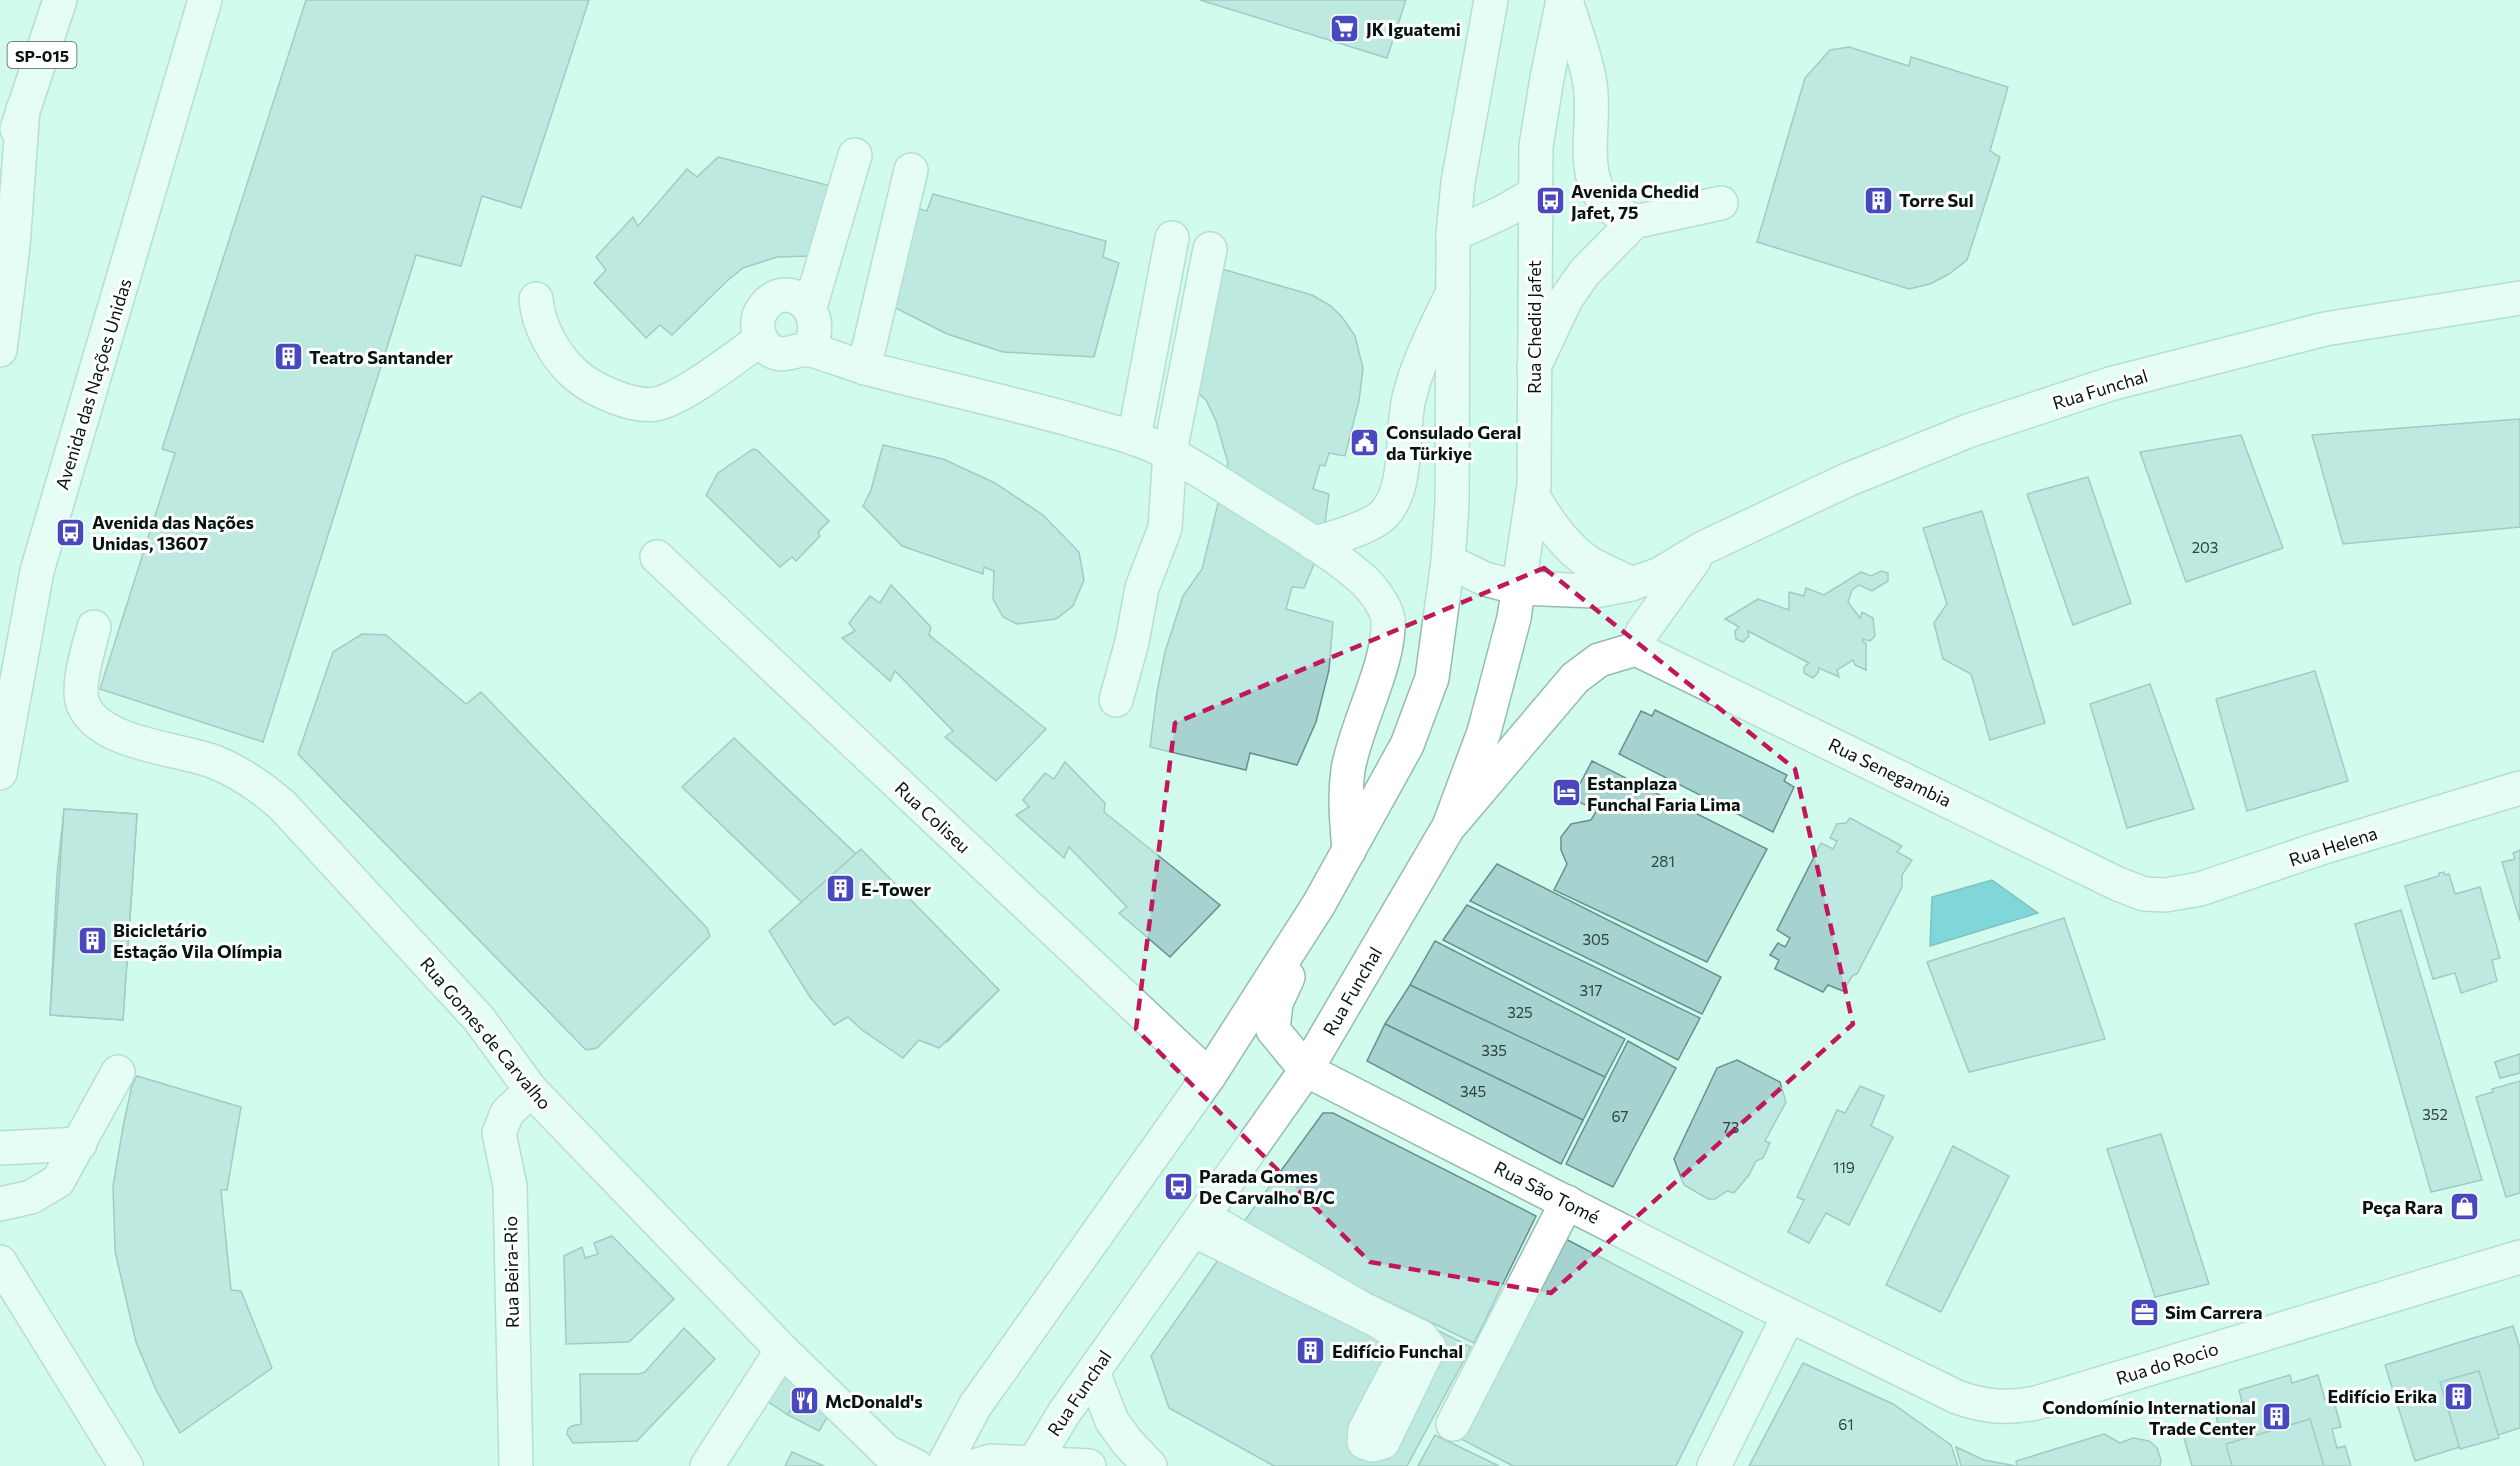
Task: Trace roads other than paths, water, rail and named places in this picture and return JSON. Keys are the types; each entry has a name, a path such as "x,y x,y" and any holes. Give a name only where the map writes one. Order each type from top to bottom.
{"main road":[{"name":"SP-015","path":"0,179 60,0"},
{"path":"943,1466 975,1406 1209,1076 1319,904 1407,745 1432,678 1448,561 1452,504 1453,235 1458,182 1491,0"},
{"path":"1564,0 1590,82 1593,106 1591,160 1594,182 1602,198 1613,210 1634,222"},
{"name":"Rua Chedid Jafet","path":"1449,826 1484,732 1514,618 1533,496 1536,146 1546,78 1564,0"},
{"name":"Avenida das Nações Unidas","path":"0,773 37,571 206,1"},
{"path":"0,350 13,246 23,109"},
{"path":"810,307 855,155"},
{"path":"864,368 911,170"},
{"path":"1453,235 1503,212 1534,194"},
{"path":"1534,367 1566,299 1584,273 1634,222 1721,203"},
{"path":"1134,438 1172,238"},
{"path":"1116,700 1132,642 1142,588 1165,528 1170,452 1210,249"},
{"path":"1314,544 1378,521 1387,512 1396,494 1408,400 1418,368 1453,292"},
{"path":"808,349 815,333 814,315 810,307 801,299 789,296 776,297 766,304 759,315 757,328 769,350 781,355 808,349 864,368 1029,408 1134,438 1170,452 1314,544 1364,580 1388,616 1386,640 1348,769 1345,806 1349,851"},
{"name":"Rua Funchal","path":"1448,561 1485,579 1519,588 1595,591 1631,584 1660,573 1701,549 1847,480 1957,435 2110,384 2325,329 2520,298"},
{"path":"536,299 537,311 545,332 576,375 620,400 640,405 658,404 696,385 761,339"},
{"path":"1533,496 1551,525 1569,545 1587,561 1631,584"},
{"name":"Rua Funchal","path":"1032,1464 1093,1372 1306,1070 1449,826 1575,678 1599,660 1636,649 1643,631 1701,549"},
{"name":"Rua Coliseu","path":"657,557 1209,1076"},
{"name":"Rua Gomes de Carvalho","path":"94,627 81,682 82,702 91,719 115,734 213,761 260,786 282,804 479,1019 531,1090 782,1350 887,1452 916,1466"},
{"name":"Rua Senegambia","path":"1636,649 2118,884 2144,894"},
{"name":"Rua Helena","path":"2144,894 2164,895 2200,889 2318,849 2520,788"},
{"path":"1306,1070 1285,1047 1272,1024 1276,1003 1319,904"},
{"name":"Rua São Tomé","path":"1306,1070 1789,1315"},
{"path":"0,1204 31,1197 58,1181 118,1072"},
{"name":"Rua Beira-Rio","path":"516,1466 510,1186 499,1133 507,1113 531,1090"},
{"path":"0,1148 80,1144"},
{"path":"1453,1424 1567,1202"},
{"path":"1198,1223 1421,1337 1429,1347 1383,1442 1373,1445 1364,1442 1365,1430 1406,1352 1408,1344 1402,1336 1198,1223"},
{"name":"Rua do Rocio","path":"1789,1315 1957,1397 1975,1404 2017,1407 2520,1257"},
{"path":"0,1262 126,1466"},
{"path":"1714,1466 1789,1315"},
{"path":"707,1466 782,1350"},
{"path":"1093,1372 1112,1421 1128,1443 1150,1466"},
{"path":"974,1466 991,1461 1089,1466"}],"water":[{"path":"1992,880 2038,913 1930,946 1932,897"}],"place":[{"name":"JK Iguatemi","path":"1345,29"},
{"name":"Torre Sul","path":"1878,200"},
{"name":"Avenida Chedid Jafet, 75","path":"1550,201"},
{"name":"Teatro Santander","path":"288,357"},
{"name":"Consulado Geral da Türkiye","path":"1365,442"},
{"name":"Avenida das Nações Unidas, 13607","path":"71,532"},
{"name":"Estanplaza Funchal Faria Lima","path":"1566,793"},
{"name":"E-Tower","path":"840,889"},
{"name":"Bicicletário Estação Vila Olímpia","path":"92,940"},
{"name":"Parada Gomes De Carvalho B/C","path":"1178,1186"},
{"name":"Peça Rara","path":"2464,1207"},
{"name":"Sim Carrera","path":"2144,1312"},
{"name":"Edifício Funchal","path":"1311,1351"},
{"name":"Edifício Erika","path":"2458,1396"},
{"name":"McDonald's","path":"804,1401"},
{"name":"Condomínio International Trade Center","path":"2277,1417"}]}
